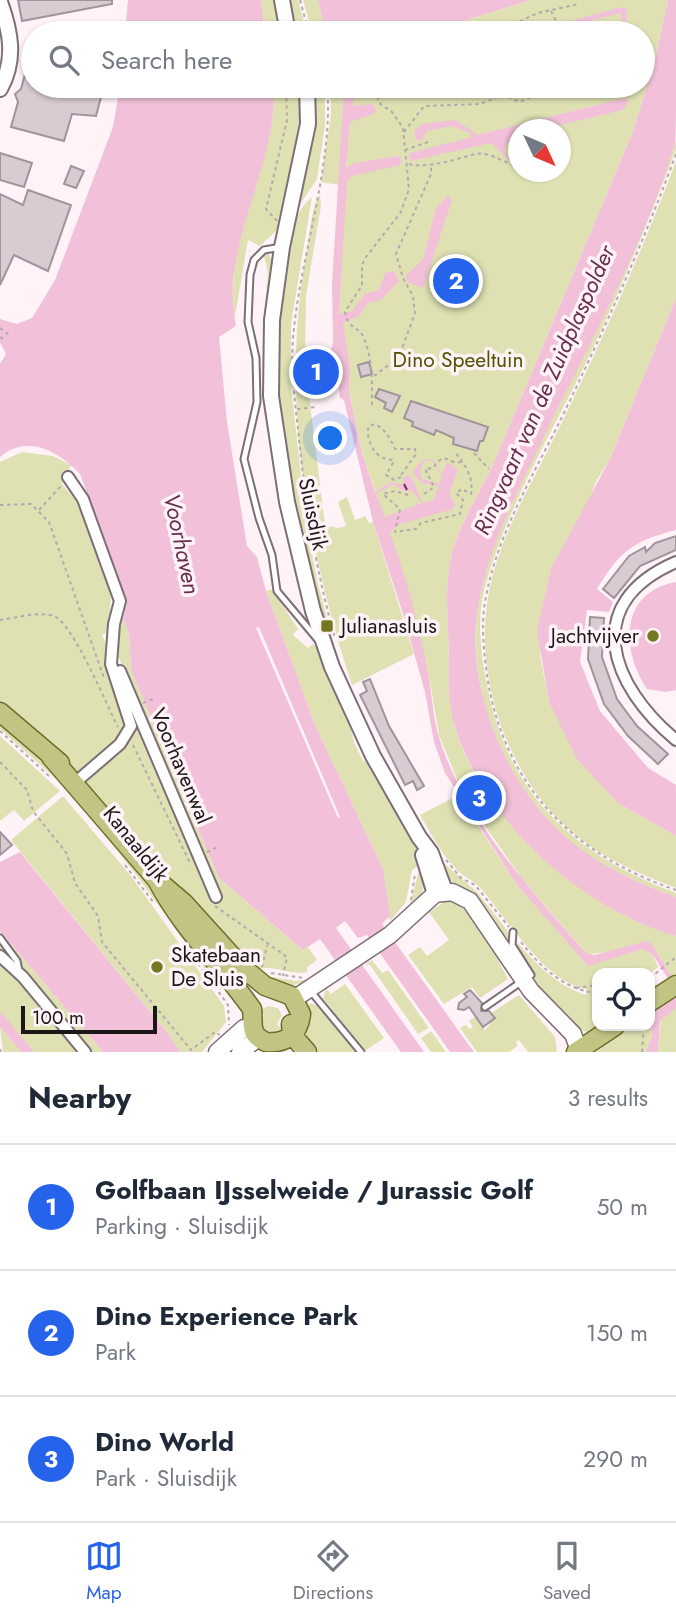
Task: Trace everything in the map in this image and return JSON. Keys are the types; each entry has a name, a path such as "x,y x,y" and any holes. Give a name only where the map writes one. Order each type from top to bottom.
{"main road":[{"name":"Kanaaldijk","path":"0,712 77,781 96,801 103,814"},
{"name":"Kanaaldijk","path":"51,757 103,814 157,880 184,903 241,966 265,1029"},
{"name":"Kanaaldijk","path":"157,880 166,897 265,1029 308,1052"},
{"path":"219,1044 265,1029 292,1001 374,947 440,893 466,897 520,982 573,1034 579,1051 608,1031"},
{"path":"655,999 676,985"},
{"path":"265,1029 280,998 292,1001"}],"street":[{"path":"282,0 286,21"},
{"path":"0,2 10,62 0,89"},
{"name":"Sluisdijk","path":"307,98 308,124 282,247 272,320 271,396 287,502 330,641 368,745 436,863 440,893"},
{"name":"Voorhavenwal","path":"68,477 83,499 120,601 111,650 113,671 130,720 128,735 77,781"},
{"path":"676,562 641,582 626,599 615,628 615,654 624,680 656,723 676,740"},
{"name":"Voorhavenwal","path":"111,650 216,897"},
{"path":"0,956 19,974 85,1052"}],"lane":[{"path":"282,247 264,250 254,260 250,275 248,322 256,358 257,402 244,459 255,493 259,519 272,555 277,591 304,626 330,641"},
{"path":"485,1007 531,975 512,944 513,932"},
{"path":"0,939 18,961 19,974"},
{"path":"314,985 361,1052"}],"path":[{"path":"300,0 306,21"},
{"path":"524,21 550,10 579,4"},
{"path":"550,10 557,21"},
{"path":"286,98 287,120 267,209 275,221 287,222"},
{"name":"Sluisdijk","path":"327,98 328,127 293,331 296,409 305,506 330,641"},
{"path":"374,377 363,336 347,322 345,312 362,285 362,265 366,257 381,241 407,198 408,164 404,150 404,133 398,119 379,103 378,98"},
{"path":"404,133 424,106 480,104 495,98"},
{"path":"510,98 520,102 527,98"},
{"path":"404,150 430,141"},
{"path":"676,154 621,293 512,517 487,592 483,631 489,687 499,727 516,764 534,793 564,828 584,845 624,869 676,890"},
{"path":"408,164 431,164 488,155 508,164"},
{"path":"372,405 370,383 399,357 415,313 413,296 403,278 396,254 431,174 431,164"},
{"path":"0,328 9,335"},
{"path":"0,337 5,340"},
{"path":"296,409 317,407"},
{"path":"375,424 382,428 390,436 395,449 415,449 415,454 401,476 394,480 386,475 394,461 382,457 374,450 367,435 369,426 375,424"},
{"path":"408,495 384,492 400,512 395,532 416,529 420,524 460,514 463,500 456,493 462,489 468,495 472,491 470,473 454,452"},
{"path":"474,453 489,469"},
{"path":"424,494 431,491 434,483 423,471 446,458 456,463 462,461"},
{"path":"39,510 68,477"},
{"path":"416,529 418,536"},
{"path":"0,621 46,614 57,617 72,637 120,731 128,735"},
{"path":"140,705 155,698"},
{"path":"0,731 51,779"},
{"path":"162,758 177,751"},
{"path":"0,762 27,790 33,811 67,854 75,883 98,916 102,942 191,1051 215,1032 219,1044"},
{"path":"142,766 150,763"},
{"path":"184,810 199,804"},
{"path":"203,854 218,847"},
{"name":"Kanaaldijk","path":"123,862 156,906"},
{"path":"408,908 416,872 436,863"},
{"path":"265,1029 267,943"},
{"path":"192,956 223,997 231,1018 219,1044"},
{"path":"655,974 676,957"},
{"path":"283,976 314,985"},
{"path":"575,989 592,986"},
{"path":"586,992 592,993"},
{"path":"642,1052 644,1031"}],"green space":[{"path":"261,0 278,0 282,21 264,21"},
{"path":"286,0 298,0 304,21 290,21"},
{"path":"303,0 318,0 323,21 309,21"},
{"path":"531,0 668,0 655,59 655,21 464,21"},
{"path":"274,98 303,98 304,113 279,228 260,246 248,240 235,316 233,287 236,258 268,144"},
{"path":"309,98 325,98 325,126 317,179 295,212"},
{"path":"330,98 343,98 339,185 321,182 331,114"},
{"name":"Dino Speeltuin","path":"353,98 643,98 632,134 493,465 453,549 447,600 450,695 455,727 468,761 488,795 541,856 573,882 607,905 676,936 676,984 652,944 586,953 522,879 463,794 439,735 429,675 402,570 362,453 349,391 350,366 339,314 347,148"},
{"path":"676,140 676,150 615,300 505,528 484,591 480,624 484,669 496,720 527,787 575,838 605,859 676,893 676,897 630,879 600,863 560,835 539,813 520,788 492,731 483,700 476,638 478,608 484,580 502,524 610,298"},
{"path":"676,161 676,298 610,459 595,483 540,655 549,702 618,803 676,836 676,888 630,869 596,850 561,822 539,796 520,768 505,737 487,671 485,637 492,579 508,532 609,323"},
{"path":"320,195 321,206 306,296 305,363 325,525 338,528 346,526 338,502 347,497 355,520 365,516 369,523 373,522 414,654 352,685 322,580 302,471 297,416 299,305 311,222"},
{"path":"312,197 291,324 291,386 306,521 317,580 343,678 314,580 290,480 279,378 279,327 289,243 299,213"},
{"path":"268,253 274,264 269,435 263,376 263,328 268,273 264,256"},
{"path":"22,452 53,456 71,465 62,484 78,503 111,592 109,634 108,632 102,635 107,646 106,659 126,719 125,732 82,773 76,772 0,706 0,462"},
{"path":"272,589 298,629 293,635 308,648 313,644 318,649 346,711 354,742 363,761 385,795 389,795 423,862 412,870 406,902 390,921 383,869 315,725 266,591"},
{"path":"121,618 125,620 129,632 131,670 219,878 303,950 308,947 317,960 307,967 307,972 273,968 254,971 140,849 87,783 90,776 134,730 114,665 220,898 114,646"},
{"path":"0,721 37,752 64,782 64,786 0,729"},
{"path":"0,736 60,791 24,821 14,810 0,821"},
{"path":"69,791 117,839 225,987 220,990 134,872"},
{"path":"458,795 517,885 595,962 643,949 653,955 658,967 655,970 592,968 592,1031 594,1031 590,1033 572,1028 532,980 535,977 514,942 556,980 586,995 586,989 556,975 528,948 481,889 456,869 436,843 420,815"},
{"path":"63,796 131,876 224,1006 226,1022 202,1052 180,1052 170,1036 11,840"},
{"path":"445,864 477,892 507,930 511,948 473,895 450,880 440,865"},
{"path":"424,869 422,893 408,912 418,874"},
{"path":"446,901 456,903 474,920 508,979 480,998 472,987 444,1004 408,955 420,947 427,956 449,940 429,912"},
{"path":"0,931 103,1052 89,1052 27,976 0,951"},
{"path":"0,959 21,979 81,1052 34,1052 0,1013"},
{"path":"372,960 382,973 388,970 429,1028 418,1034 370,965 365,964"},
{"path":"260,975 296,981 309,979 291,985"},
{"path":"345,984 384,1038 365,1051 323,998 326,988 331,994"},
{"path":"519,995 555,1037 557,1052 528,1052 519,1040 516,1042 518,1046 509,1052 477,1052 460,1028 466,1025 470,1029 473,1027 469,1021 475,1017 485,1030 495,1018 491,1013"},
{"path":"310,1003 321,1007 357,1052 315,1052 308,1040 304,1022"},
{"path":"269,1006 278,1008 282,1015 277,1024 281,1029 272,1032 265,1030 261,1023 264,1015 259,1010"},
{"path":"676,1008 676,1052 658,1052 661,1018"},
{"path":"0,1027 21,1052 3,1052"},
{"path":"431,1031 446,1052 431,1052 421,1038"},
{"path":"620,1031 651,1031 646,1052 597,1052"}],"water":[{"path":"128,0 261,0 264,21 126,21"},
{"path":"318,0 531,0 464,21 323,21"},
{"name":"Ringvaart van de Zuidplaspolder","path":"668,0 676,0 675,143 633,254 501,528 479,600 476,659 486,710 492,726 506,758 537,807 555,828 598,860 622,874 676,897 676,936 640,923 572,883 541,857 513,828 489,796 469,762 455,727 449,695 447,600 453,549 468,512 493,465 632,134 643,98 655,98 655,59"},
{"path":"621,7 627,10 627,21 622,21 621,13 590,21 570,21"},
{"name":"Voorhaven","path":"118,98 274,98 265,154 239,244 234,274 236,326 219,337 227,422 247,546 257,557 266,591 315,725 383,869 390,916 382,924 474,1052 450,1052 367,935 358,938 345,921 336,928 424,1052 401,1052 320,939 303,950 219,878 131,670 129,632 123,619 127,601 80,474 53,453 32,446 11,450 0,457 0,364 6,354 0,342 0,319 17,324 32,318 55,280 113,127"},
{"path":"343,98 353,98 353,106 372,104 376,109 374,114 350,122 346,168 355,163 400,156 402,161 400,165 352,176 347,182 339,314 352,311 365,294 379,290 385,273 394,271 399,281 381,300 368,303 359,316 343,323 350,367 349,391 362,453 375,492 392,482 403,485 403,478 408,475 424,503 434,499 439,486 421,483 413,472 422,460 433,460 442,475 447,462 458,470 449,494 455,504 453,509 397,525 390,533 417,622 438,734 449,764 481,823 521,878 586,953 595,955 646,941 652,944 676,984 676,991 653,955 643,949 588,966 517,885 445,773 434,742 425,692 404,617 373,522 344,400 340,398 334,354 330,352 333,343 332,284","holes":["423,461 432,461 442,477 439,484 422,479 420,472","394,484 403,491 412,491 422,503 385,517 376,494"]},
{"path":"625,98 628,101 623,110 571,122 571,119 542,119"},
{"path":"456,120 478,135 508,127 505,153 508,159 491,143 411,161 409,154 471,137 470,133 452,126 427,131 422,140 416,140 414,131 422,124"},
{"path":"448,196 452,200 423,288 407,282 405,276 423,259 436,208"},
{"path":"676,298 676,530 638,543 613,565 597,589 613,602 609,612 587,610 580,662 600,711 648,768 676,785 676,836 618,803 577,759 549,702 537,631 551,569 610,459"},
{"name":"Jachtvijver","path":"676,582 676,690 666,692 647,689 633,658 630,625 635,610 644,598 657,588"},
{"path":"20,852 170,1036 180,1052 103,1052 0,931 0,862"},
{"path":"676,994 676,1008 660,1021 658,1052 646,1052 652,1031 655,1031 655,1009"},
{"path":"0,1013 34,1052 21,1052 0,1027"}],"pier":[{"path":"259,627 340,817 338,818 256,628"}],"building":[{"path":"18,0 112,0 112,4 22,21"},
{"path":"21,89 21,98 101,98 96,116 72,114 64,141 11,127 18,102 15,94"},
{"path":"0,153 32,163 24,187 0,180"},
{"path":"71,166 84,171 76,188 64,184"},
{"path":"28,190 71,205 48,271 14,255 0,285 0,194 23,205"},
{"path":"369,362 372,374 361,377 358,365"},
{"path":"379,389 400,396 392,412 384,408 386,403 375,397"},
{"path":"411,401 488,427 477,451 453,444 454,438 436,430 434,435 412,426 413,422 404,418"},
{"path":"676,536 676,550 640,566 614,598 603,589 629,556 645,547 646,552 655,543"},
{"path":"590,617 604,618 602,657 617,699 637,726 668,754 658,764 628,736 604,704 588,659"},
{"path":"370,679 389,726 424,786 417,790 413,781 405,785 360,695 367,691 363,682"},
{"path":"0,832 12,845 0,855"},
{"path":"470,990 482,1003 481,1011 489,1011 495,1018 483,1027 469,1007 458,1009 459,1003 467,997 464,994"}],"ferry route":[{"path":"404,484 407,490"}],"place":[{"name":"Dino Experience Park","path":"456,281"},
{"name":"Golfbaan IJsselweide / Jurassic Golf","path":"316,372"},
{"name":"Julianasluis","path":"327,626"},
{"name":"Jachtvijver","path":"653,636"},
{"name":"Dino World","path":"479,798"},
{"name":"Skatebaan De Sluis","path":"157,967"}]}
